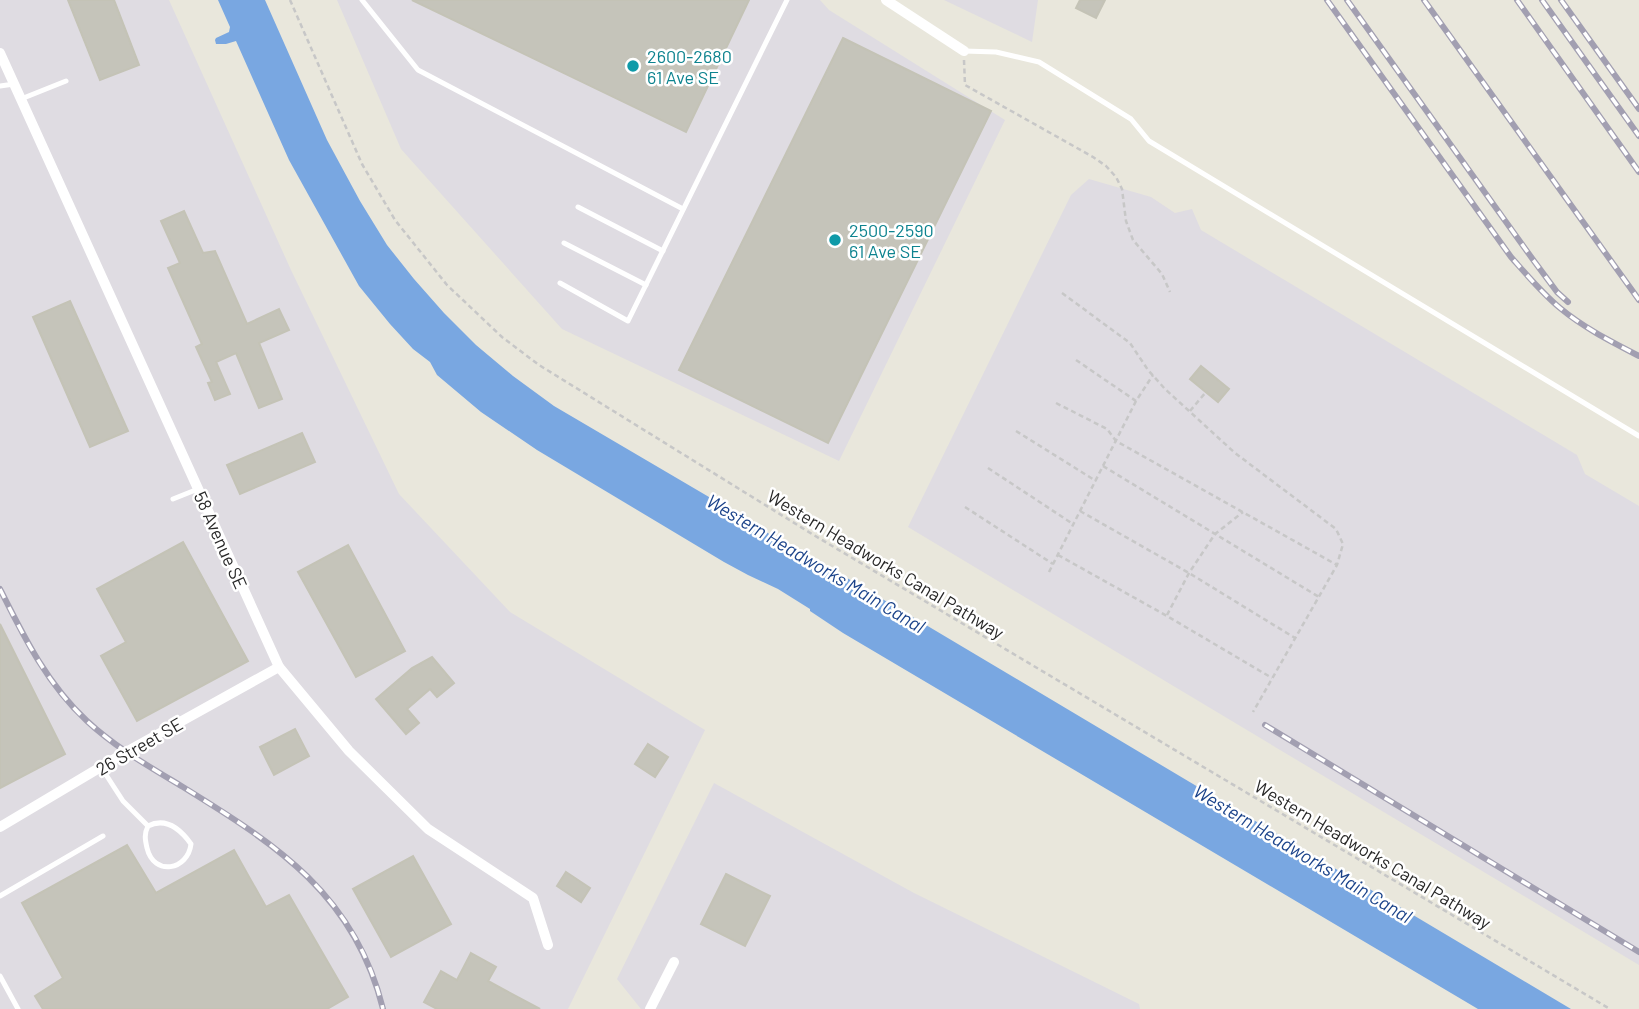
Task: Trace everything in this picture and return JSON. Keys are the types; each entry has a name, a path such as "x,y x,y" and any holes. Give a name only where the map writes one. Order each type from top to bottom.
{"street":[{"path":"886,0 964,51"},
{"name":"58 Avenue SE","path":"0,53 279,667 349,751 428,829 533,898 548,945"},
{"name":"26 Street SE","path":"0,827 279,667"},
{"path":"650,1009 674,962"}],"lane":[{"path":"362,0 418,70 683,209"},
{"path":"560,283 628,321 787,0"},
{"path":"964,51 996,52 1039,62 1131,119 1149,141 1639,436"},
{"path":"21,99 66,81"},
{"path":"0,86 14,84"},
{"path":"579,206 663,251"},
{"path":"564,243 646,285"},
{"path":"173,499 198,489"},
{"path":"101,767 123,801 148,826"},
{"path":"155,822 174,826 183,832 191,844 188,856 179,864 170,867 153,862 145,841 148,826 155,822"},
{"path":"0,896 103,836"},
{"path":"0,976 18,1009"}],"path":[{"name":"Western Headworks Canal Pathway","path":"290,0 362,164 395,220 447,285 502,337 539,365 812,534 1610,1009"},
{"path":"964,51 965,85 1093,157 1116,177 1122,189 1126,221 1133,240 1161,274 1170,292"},
{"path":"1062,293 1129,343 1165,389 1235,453 1336,529 1343,544 1337,565 1253,712"},
{"path":"1076,360 1136,401"},
{"path":"1049,572 1136,401 1153,375"},
{"path":"1190,412 1206,392"},
{"path":"1056,403 1107,429 1116,441 1337,565"},
{"path":"1016,431 1096,481"},
{"path":"1103,466 1318,597"},
{"path":"988,468 1073,524"},
{"path":"965,507 1053,564"},
{"path":"1080,511 1295,638"},
{"path":"1167,616 1189,573 1215,534 1243,512"},
{"path":"1058,555 1272,678"}],"shaded area":[{"path":"0,0 169,0 291,270 399,494 510,612 705,730 568,1009 0,1009"},
{"path":"337,0 820,0 829,10 1005,120 839,461 562,329 401,149"},
{"path":"944,0 1038,0 1032,42"},
{"path":"1089,179 1151,197 1175,213 1192,209 1201,230 1577,455 1585,474 1639,506 1639,965 908,527 1071,195"},
{"path":"714,783 914,893 1139,1004 1140,1009 641,1009 617,979"}],"water":[{"name":"Western Headworks Main Canal","path":"218,0 265,0 327,140 387,245 444,313 513,376 554,406 755,524 808,561 847,578 1571,1009 1478,1009 843,633 778,589 724,562 537,450 481,412 437,375 430,362 413,349 359,286 289,160 236,41 216,44 216,38 229,32 230,27"}],"building":[{"path":"68,0 114,0 139,65 100,80"},
{"name":"2600-2680 61 Ave SE","path":"412,0 749,0 686,132"},
{"path":"1080,0 1105,0 1096,18 1076,8"},
{"name":"2500-2590 61 Ave SE","path":"843,38 991,111 828,443 679,370"},
{"path":"184,211 203,253 215,251 247,324 279,309 289,330 259,343 282,399 259,408 236,353 216,362 230,394 215,400 208,383 212,382 196,347 202,344 168,268 180,263 161,221"},
{"path":"70,301 128,431 90,447 33,317"},
{"path":"1201,366 1229,389 1218,402 1190,379"},
{"path":"302,433 315,462 240,494 227,465"},
{"path":"183,542 248,661 137,721 101,656 126,642 97,589"},
{"path":"348,545 405,651 356,677 298,572"},
{"path":"0,624 65,754 0,788"},
{"path":"432,657 454,683 437,697 430,689 407,709 419,723 406,734 376,699 412,668"},
{"path":"295,729 309,756 274,775 260,747"},
{"path":"648,744 668,757 655,777 635,764"},
{"path":"127,845 156,893 234,850 266,907 289,895 348,997 327,1009 43,1009 35,996 63,978 22,903"},
{"path":"413,856 451,924 391,957 353,889"},
{"path":"566,872 590,888 581,902 557,886"},
{"path":"726,874 770,896 745,946 701,924"},
{"path":"471,953 496,967 488,981 540,1009 437,1009 424,1002 441,971 457,980"}],"railway":[{"path":"1327,0 1511,257 1547,296 1569,315 1639,356"},
{"path":"1347,0 1534,261 1568,302"},
{"path":"1424,0 1639,300"},
{"path":"1517,0 1639,172"},
{"path":"1542,0 1639,136"},
{"path":"1561,0 1639,109"},
{"path":"0,589 48,676 87,721 134,757 250,830 308,877 332,904 353,934 370,969 383,1009"},
{"path":"1265,725 1639,952"}],"place":[{"name":"2600-2680 61 Ave SE","path":"633,66"},
{"name":"2500-2590 61 Ave SE","path":"835,240"}]}
